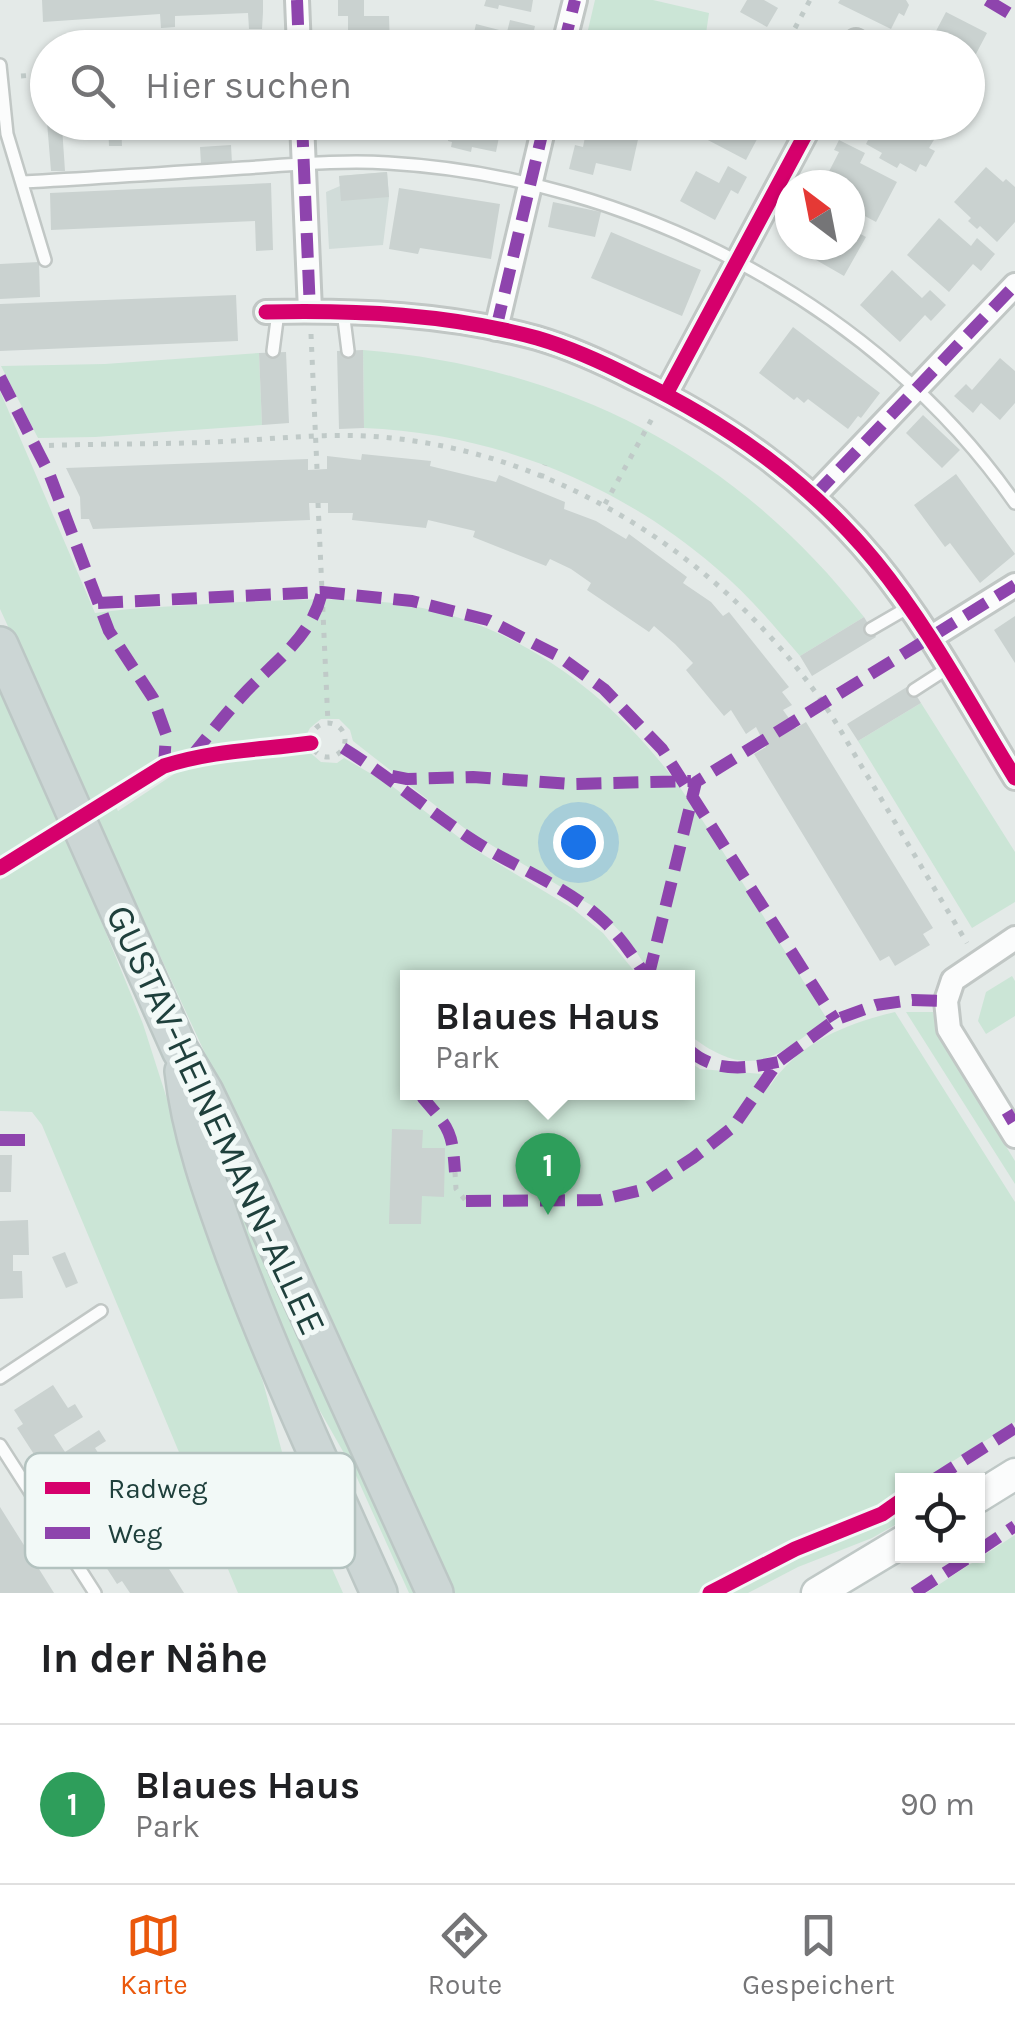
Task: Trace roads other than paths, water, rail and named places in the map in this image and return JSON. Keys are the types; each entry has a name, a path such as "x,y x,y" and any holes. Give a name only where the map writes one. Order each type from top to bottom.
{"main road":[{"name":"GUSTAV-HEINEMANN-ALLEE","path":"0,645 180,1050 249,1184 436,1593"},
{"path":"180,1050 186,1104 214,1201 314,1453"},
{"path":"985,1493 1015,1474"},
{"path":"355,1543 378,1593"},
{"path":"817,1593 895,1546"}],"street":[{"path":"297,0 298,30"},
{"path":"567,30 574,0"},
{"path":"303,140 310,311"},
{"path":"496,329 541,140"},
{"path":"666,394 802,140"},
{"path":"814,496 1015,285"},
{"path":"272,312 404,314 496,329 578,353 666,394 742,438 814,496 873,559 930,638 1015,778"},
{"path":"930,638 1015,585"},
{"path":"1015,938 953,980 946,1002 949,1029 1015,1136"}],"lane":[{"path":"0,65 7,134 45,260"},
{"path":"24,182 304,164 415,165 530,185 621,211 738,261 828,318 918,388 1015,503"},
{"path":"343,311 348,351"},
{"path":"272,312 273,351"},
{"path":"871,629 909,607"},
{"path":"914,690 948,668"},
{"path":"0,1378 101,1312"},
{"path":"0,1445 25,1484"},
{"path":"79,1568 95,1593"}],"place":[{"name":"Blaues Haus","path":"548,1215"}]}
